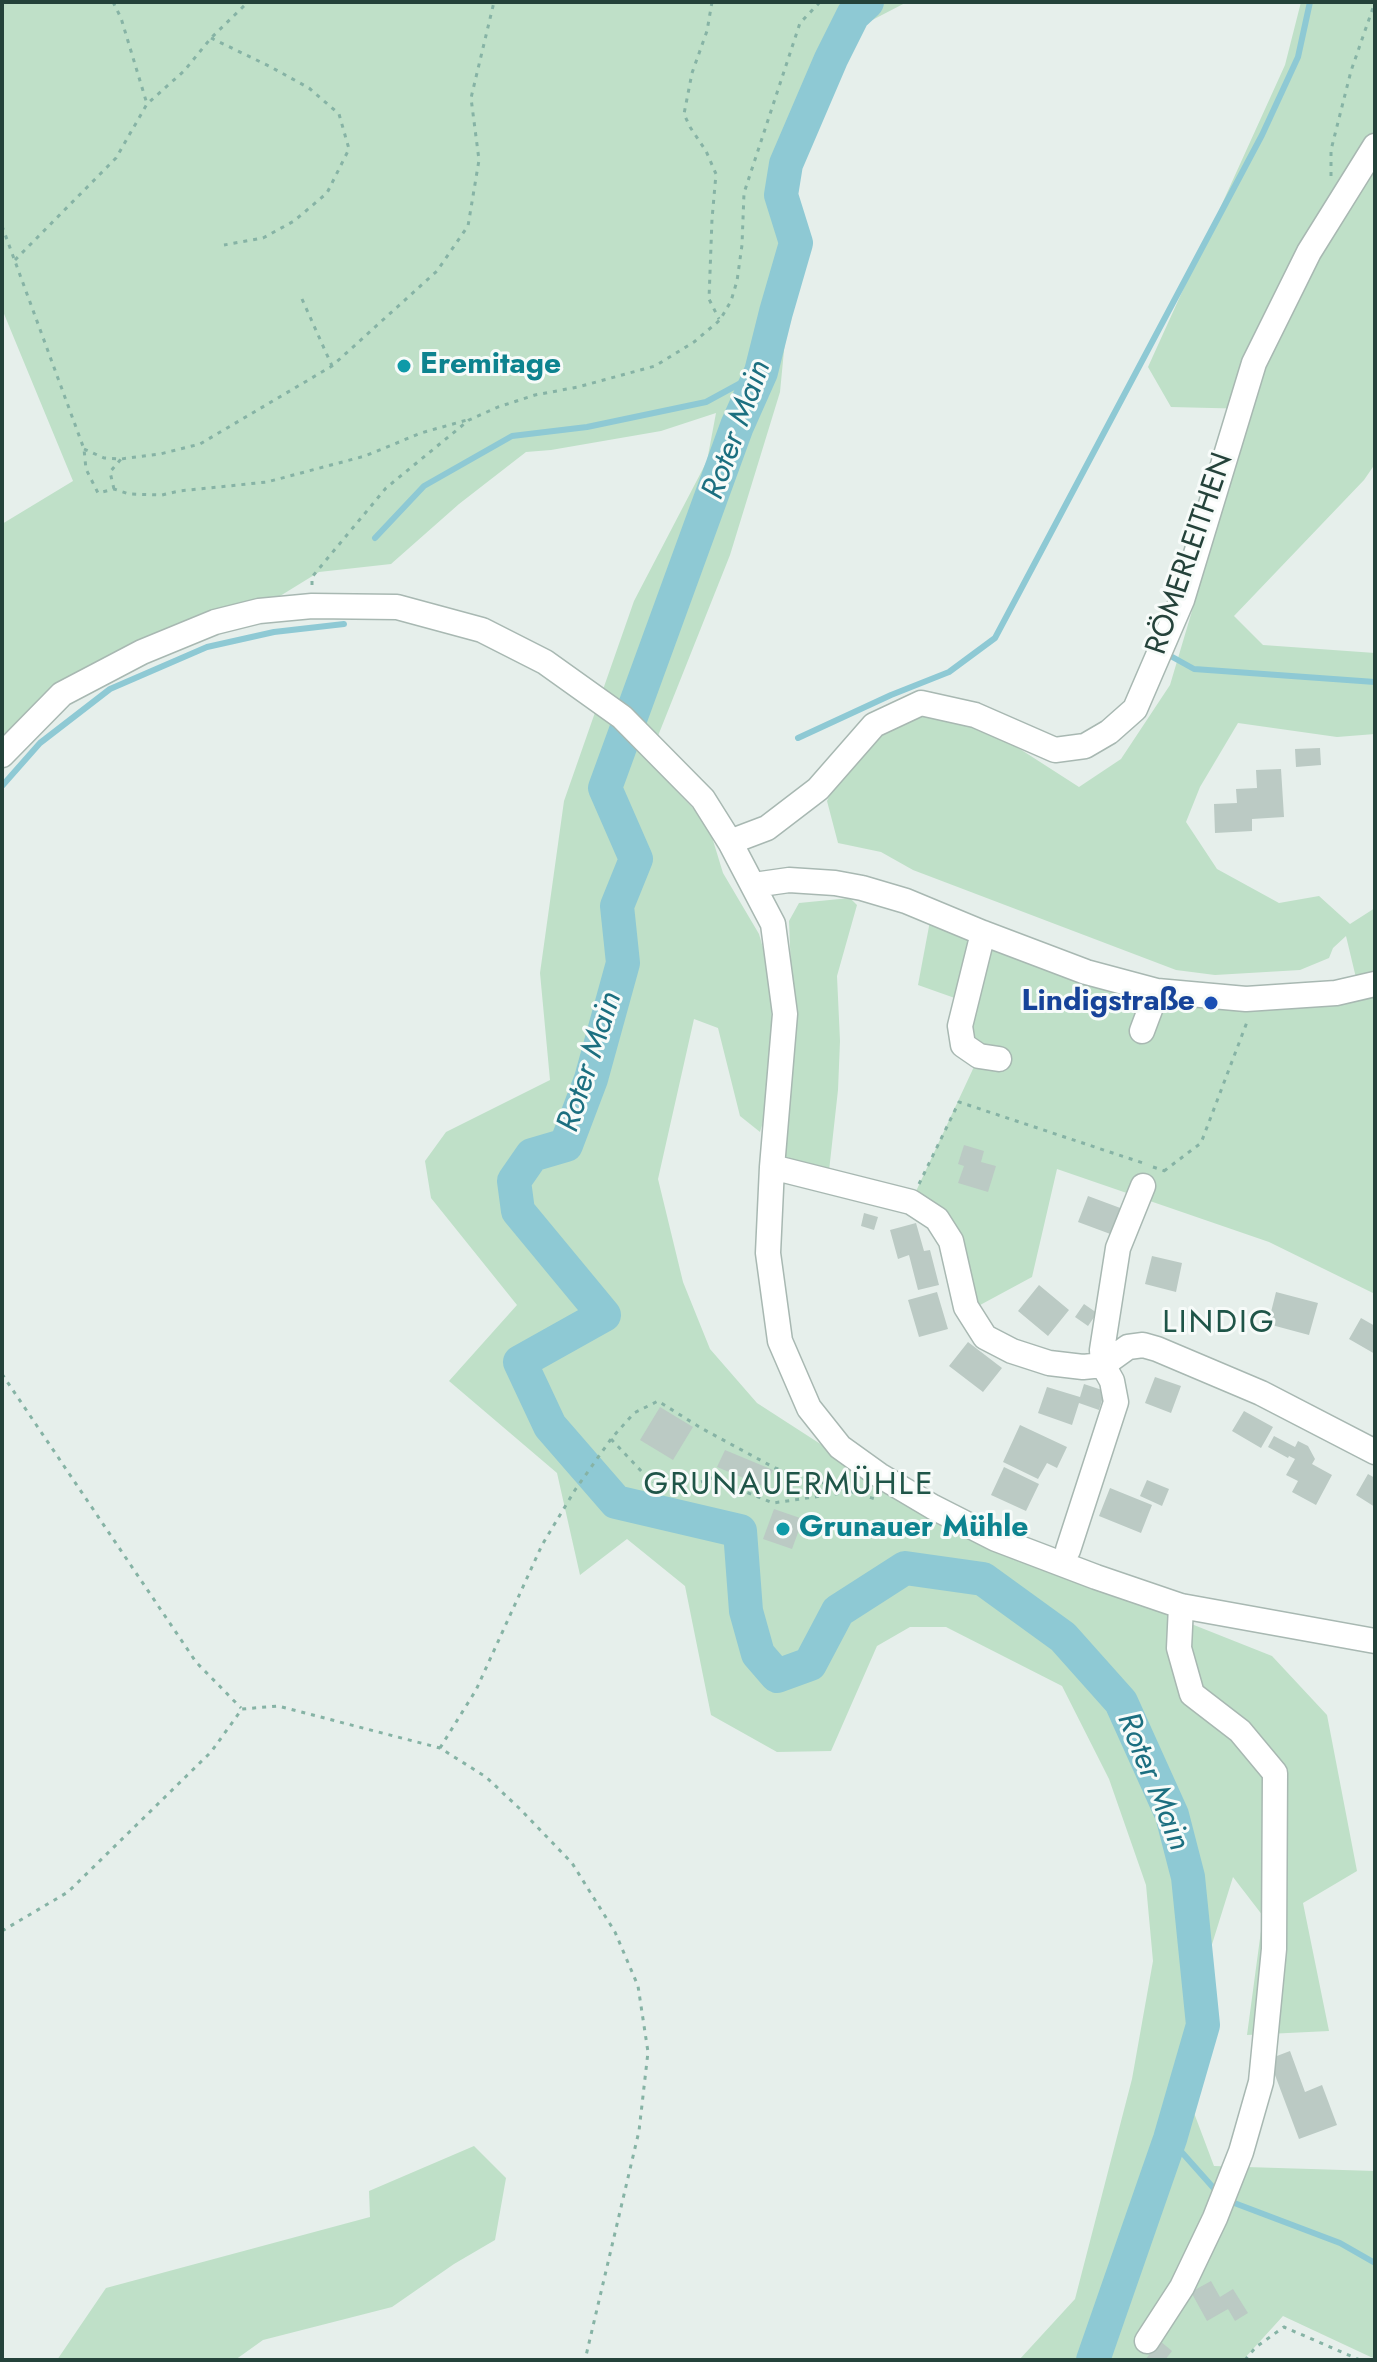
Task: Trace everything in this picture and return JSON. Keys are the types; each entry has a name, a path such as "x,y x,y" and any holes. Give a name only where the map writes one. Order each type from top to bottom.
{"street":[{"name":"RÖMERLEITHEN","path":"730,842 767,828 818,789 874,725 921,703 975,715 1055,750 1085,746 1109,732 1135,709 1182,600 1254,363 1309,252 1375,146"},
{"path":"2,755 62,694 142,652 215,622 259,611 312,606 397,607 482,630 545,662 622,717 703,799 730,842 773,924 785,1014 768,1253 780,1341 809,1408 840,1447 933,1507 996,1539 1181,1606 1375,1641"},
{"path":"754,885 789,880 862,888 906,901 1086,972 1157,991 1246,999 1336,993 1375,984"},
{"path":"983,933 960,1026 963,1045 979,1056 999,1059"},
{"path":"1142,1031 1157,991"},
{"path":"772,1167 911,1202 937,1219 951,1241 966,1307 985,1337 1012,1351 1049,1363 1083,1367 1103,1365 1128,1347 1143,1345 1261,1393 1375,1452"},
{"path":"1068,1550 1116,1402 1112,1381 1103,1365 1102,1350 1118,1248 1143,1186"},
{"path":"1147,2341 1182,2287 1215,2218 1241,2152 1261,2082 1274,1949 1275,1773 1240,1731 1192,1694 1179,1648 1181,1606"}],"path":[{"path":"113,2 121,18 147,104"},
{"path":"15,260 116,158 147,104 184,71 211,38 248,2"},
{"path":"712,2 684,114 716,174 709,299 720,320"},
{"path":"2,226 84,449 86,469 98,493 114,489 129,494 162,495 267,482 365,456 421,433 469,420 535,395 655,366 694,342 720,320 731,301 737,281 744,193 800,23 820,2"},
{"path":"1331,176 1331,150 1351,71 1375,2"},
{"path":"84,449 104,458 121,459 200,444 332,366 437,271 468,226 479,160 471,98 495,3"},
{"path":"211,38 309,88 339,114 349,149 327,193 294,221 263,238 224,245"},
{"path":"302,299 332,366"},
{"path":"312,577 386,488 469,420"},
{"path":"114,489 110,472 121,459"},
{"path":"1143,1186 1201,1143 1249,1018 1246,999"},
{"path":"911,1202 959,1102 1165,1171"},
{"path":"2,1374 196,1662 242,1709"},
{"path":"440,1748 476,1690 542,1545 575,1490 611,1439 634,1413 658,1401 775,1468 879,1500"},
{"path":"611,1439 659,1486 690,1486 712,1478 773,1503 850,1491"},
{"path":"2,1931 68,1892 211,1752 242,1709 278,1706 440,1748 486,1777 572,1863 615,1932 638,1986 648,2052 639,2131 585,2360"},
{"path":"1245,2360 1256,2347 1284,2327 1360,2360"}],"green space":[{"path":"2,2 907,2 853,30 822,115 788,192 812,240 785,340 780,392 730,555 648,761 708,824 723,873 759,934 770,972 772,1024 771,1068 766,1112 760,1132 740,1116 718,1028 694,1019 658,1179 683,1282 710,1349 757,1403 952,1529 1272,1656 1327,1715 1357,1871 1303,1903 1329,2031 1247,2035 1263,1916 1233,1877 1194,2002 1191,2105 1214,2166 1375,2171 1375,2359 1283,2316 1243,2360 1019,2360 1075,2299 1132,2079 1153,1961 1146,1885 1109,1779 1062,1686 946,1627 910,1627 877,1646 831,1751 777,1752 711,1715 685,1586 627,1539 580,1575 557,1473 449,1381 517,1305 431,1198 425,1161 446,1132 550,1080 540,973 564,801 634,601 707,461 716,413 661,431 526,452 459,504 391,564 319,572 280,596 204,617 60,690 2,735 2,524 73,481 2,309"},
{"path":"1301,2 1375,2 1375,464 1364,480 1234,616 1263,645 1375,653 1375,734 1337,737 1238,723 1200,787 1186,822 1217,869 1279,903 1319,896 1350,924 1375,908 1375,978 1357,982 1346,936 1333,948 1329,958 1300,970 1215,975 1176,970 913,870 881,852 838,843 827,801 849,754 923,706 967,715 1079,787 1121,759 1170,685 1252,409 1171,407 1148,367 1285,65"},
{"path":"850,898 857,905 837,976 840,1041 838,1090 829,1171 780,1155 794,1046 789,921 799,903"},
{"path":"930,921 1091,981 1375,995 1375,1294 1269,1242 1057,1169 1032,1277 969,1311 951,1241 911,1202 979,1056 963,1045 966,1002 918,985"},
{"path":"474,2146 506,2178 495,2240 392,2307 263,2340 235,2360 57,2360 106,2288 370,2217 369,2191"}],"building":[{"path":"1320,748 1321,765 1296,767 1295,749"},
{"path":"1281,769 1284,817 1252,819 1252,831 1215,833 1214,804 1237,803 1236,789 1257,788 1256,770"},
{"path":"964,1145 984,1151 981,1162 996,1166 988,1192 958,1183 964,1166 958,1164"},
{"path":"1088,1196 1123,1209 1113,1235 1078,1222"},
{"path":"864,1213 878,1217 874,1230 861,1226"},
{"path":"916,1223 924,1251 930,1250 939,1285 918,1290 909,1255 898,1259 890,1230"},
{"path":"1152,1256 1182,1263 1176,1292 1145,1284"},
{"path":"1039,1285 1069,1310 1048,1336 1018,1311"},
{"path":"937,1292 948,1329 919,1337 908,1300"},
{"path":"1276,1292 1318,1303 1309,1335 1268,1324"},
{"path":"1084,1304 1097,1313 1088,1326 1075,1317"},
{"path":"1361,1318 1375,1326 1375,1354 1349,1339"},
{"path":"968,1342 1002,1368 983,1392 949,1366"},
{"path":"1155,1377 1181,1386 1171,1413 1145,1403"},
{"path":"1084,1384 1105,1391 1099,1410 1079,1403 1072,1425 1038,1413 1047,1387 1080,1397"},
{"path":"660,1407 693,1427 673,1460 640,1440"},
{"path":"1244,1411 1273,1427 1261,1448 1232,1431"},
{"path":"1020,1425 1067,1447 1057,1468 1047,1463 1038,1479 1003,1462"},
{"path":"1274,1436 1295,1447 1298,1441 1308,1446 1315,1459 1312,1464 1332,1475 1316,1505 1292,1492 1298,1481 1286,1475 1295,1459 1268,1447"},
{"path":"725,1450 773,1470 765,1487 717,1467"},
{"path":"1004,1467 1039,1484 1026,1511 991,1495"},
{"path":"1368,1474 1375,1478 1375,1507 1356,1495"},
{"path":"1147,1480 1169,1489 1162,1506 1140,1496"},
{"path":"1110,1488 1152,1505 1141,1533 1099,1516"},
{"name":"Grunauer Mühle","path":"774,1509 803,1519 792,1549 763,1539"},
{"path":"1290,2051 1305,2092 1322,2085 1337,2125 1299,2139 1269,2059"},
{"path":"1211,2281 1220,2297 1233,2289 1248,2313 1235,2321 1228,2309 1207,2321 1191,2292"},
{"path":"1160,2341 1172,2351 1165,2360 1145,2360"}],"waterway":[{"name":"Roter Main","path":"867,2 853,15 786,164 781,195 796,243 761,372 737,426 605,788 636,859 617,906 623,963 591,1079 566,1145 532,1155 514,1181 518,1211 604,1315 520,1362 550,1426 616,1502 740,1531 746,1611 758,1654 777,1676 810,1664 838,1611 905,1568 983,1579 1063,1637 1121,1702 1172,1815 1188,1877 1203,2025 1170,2139 1093,2360"},
{"path":"798,738 949,672 995,638 1262,135 1298,57 1310,2"},
{"path":"375,538 424,486 512,436 587,427 706,402 761,372"},
{"path":"2,786 40,743 110,689 207,647 274,632 344,624"},
{"path":"1167,654 1194,669 1375,682"},
{"path":"1170,2139 1218,2193"},
{"path":"1229,2201 1340,2243 1375,2263"}],"place":[{"name":"Eremitage","path":"404,366"},
{"name":"Lindigstraße","path":"1211,1003"},
{"name":"Grunauer Mühle","path":"783,1529"}],"district":[{"name":"LINDIG","path":"1219,1324"},
{"name":"GRUNAUERMÜHLE","path":"789,1486"}]}
